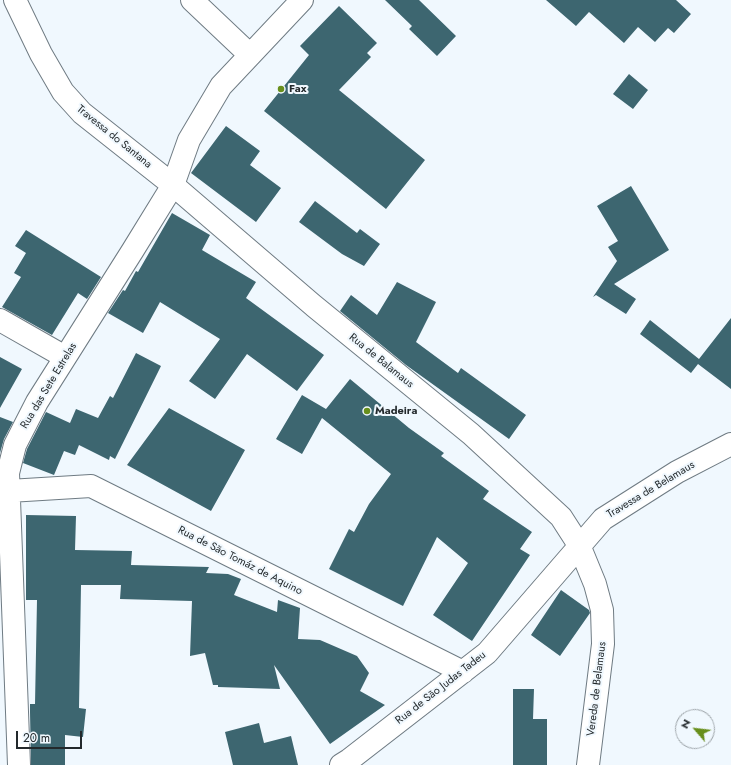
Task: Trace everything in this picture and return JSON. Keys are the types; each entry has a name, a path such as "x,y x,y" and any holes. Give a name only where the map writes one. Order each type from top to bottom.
{"street":[{"name":"Travessa do Santana","path":"15,0 41,54 63,92 82,113 173,185"},
{"path":"192,0 250,55"},
{"name":"Rua das Sete Estrelas","path":"19,765 8,473 15,445 37,402 173,185 189,140 221,86 302,0"},
{"name":"Rua de Balamaus","path":"173,185 314,306 471,434 561,517 579,545"},
{"path":"0,320 65,357"},
{"name":"Travessa de Belamaus","path":"579,545 603,519 677,472 731,444"},
{"name":"Rua de São Tomáz de Aquino","path":"9,491 91,486 463,672"},
{"name":"Rua de São Judas Tadeu","path":"346,763 487,653 579,545"},
{"name":"Vereda de Belamaus","path":"579,545 595,584 602,610 604,644 588,765"}],"building":[{"path":"385,0 419,0 456,36 437,56 409,29 412,26"},
{"path":"546,0 676,0 691,14 674,33 668,28 655,42 638,27 624,43 589,12 576,26"},
{"path":"339,6 377,43 367,53 371,57 339,90 425,160 386,209 264,111 309,55 300,46"},
{"path":"629,74 648,90 633,109 613,94"},
{"path":"226,126 260,151 250,165 281,188 256,222 191,173"},
{"path":"631,186 669,250 614,284 636,299 626,314 596,295 593,297 617,261 608,247 618,241 597,206"},
{"path":"315,201 357,233 360,229 380,244 364,266 342,254 299,222"},
{"path":"172,213 210,235 202,250 256,282 246,298 324,355 297,391 247,354 215,399 189,381 220,339 160,302 143,333 108,313 123,290 125,291 136,271 138,272"},
{"path":"26,230 101,277 87,299 78,293 52,335 2,307 21,277 14,273 26,253 15,246"},
{"path":"397,282 436,302 416,342 458,373 461,368 526,415 509,439 406,365 340,311 351,295 377,315"},
{"path":"731,318 731,389 698,364 691,373 640,334 650,320 699,359"},
{"path":"136,353 161,366 115,459 110,456 109,460 79,445 75,455 64,451 54,475 23,463 27,449 46,412 70,423 76,409 98,418 110,396 113,398"},
{"path":"0,357 22,369 0,408"},
{"path":"350,379 409,428 444,453 441,456 489,491 483,499 532,532 520,549 530,555 472,641 433,615 468,563 437,537 403,606 329,569 349,529 354,532 369,504 391,474 322,418 302,454 276,439 302,395 326,409"},
{"path":"169,408 245,450 211,511 127,465"},
{"path":"0,417 13,422 4,439 0,453"},
{"path":"26,515 76,516 75,550 132,551 131,565 209,567 206,573 228,574 241,579 234,595 277,612 278,600 300,608 298,639 320,640 357,656 369,673 360,691 385,705 330,744 274,665 280,689 218,687 218,685 213,685 205,653 190,656 192,601 120,599 121,585 81,585 79,708 86,709 83,737 65,735 65,765 31,765 30,704 35,704 37,600 26,600"},
{"path":"561,590 589,610 590,613 560,656 531,635"},
{"path":"513,689 534,689 533,719 547,719 547,765 513,765"},
{"path":"259,723 264,743 291,736 298,765 233,765 225,732"}],"place":[{"name":"Fax","path":"281,89"},
{"name":"Madeira","path":"367,411"}]}
